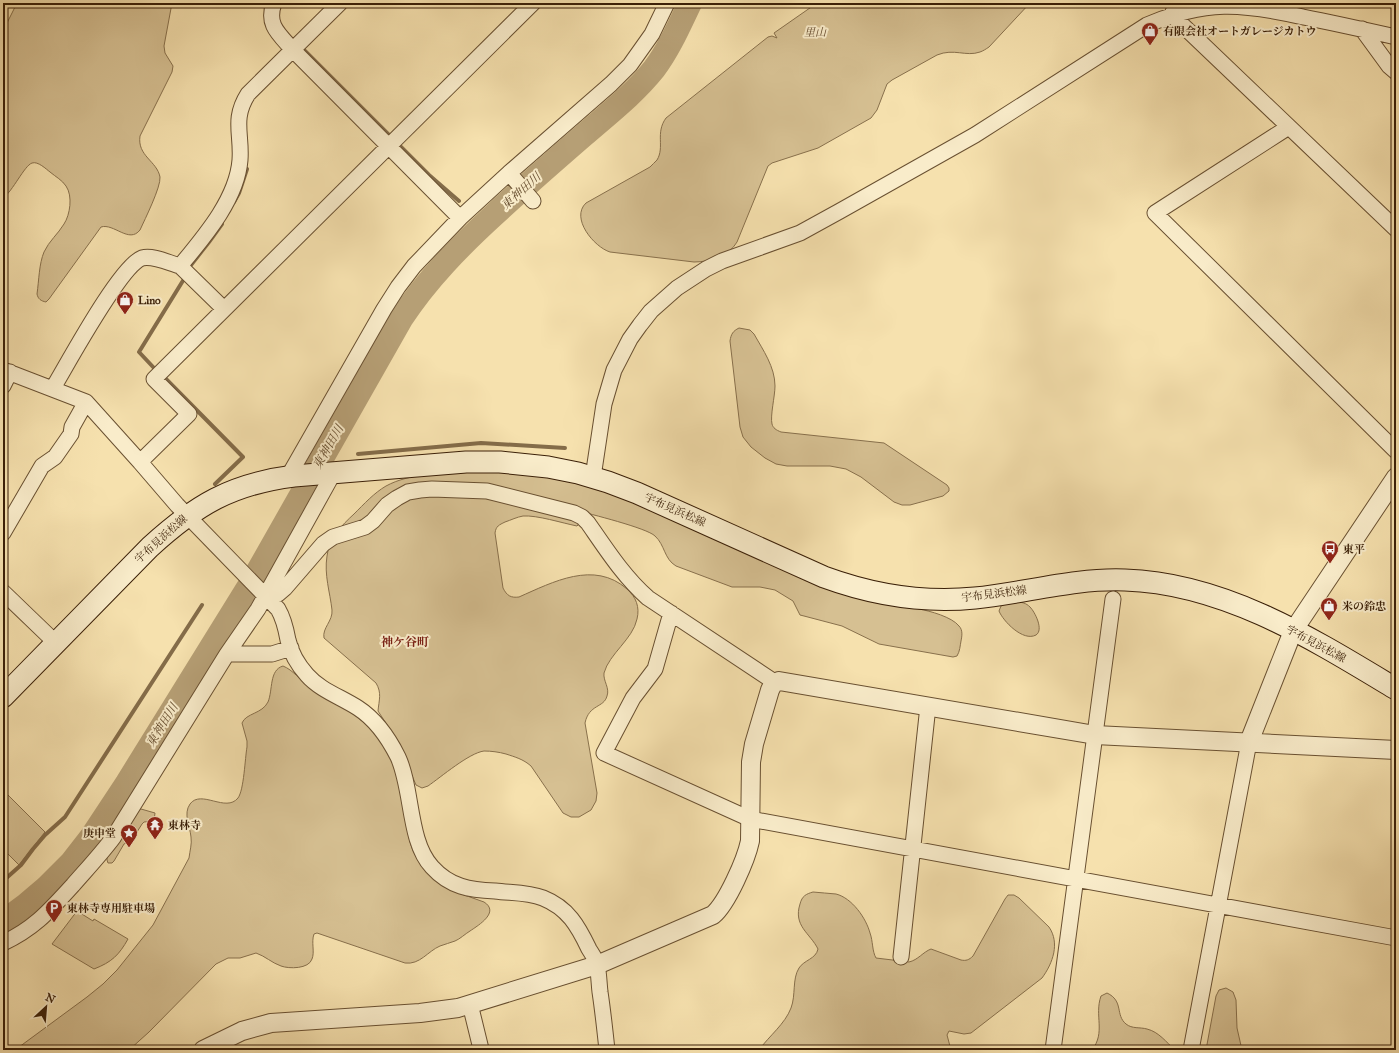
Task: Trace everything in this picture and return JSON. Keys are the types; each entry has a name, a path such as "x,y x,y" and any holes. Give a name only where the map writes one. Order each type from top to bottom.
{"main road":[{"name":"宇布見浜松線","path":"3,697 150,548 188,515 212,500 265,480 291,476 483,461 548,467 593,477 637,493 824,577 868,591 914,598 952,599 990,596 1089,581 1142,581 1177,586 1212,595 1245,608 1294,631 1351,662 1396,689"}],"street":[{"path":"274,3 271,17 273,26 293,50 460,218"},
{"path":"180,266 211,227 232,190 240,160 238,122 243,102 248,94 340,3"},
{"path":"140,462 188,414 154,379 533,3"},
{"path":"291,476 390,298 418,261 460,218 612,84 630,65 652,34 667,3"},
{"path":"593,477 604,404 614,370 640,325 655,307 677,288 706,268 789,237 822,221 968,140 1146,25 1173,12 1207,4 1233,3 1259,7 1396,37"},
{"path":"1173,12 1176,19 1396,229"},
{"path":"1362,29 1396,72"},
{"path":"1288,126 1278,134 1154,213 1396,451"},
{"path":"510,174 533,201"},
{"path":"53,388 90,324 117,283 135,263 142,258 151,258 180,266 224,310"},
{"path":"3,386 6,371 86,402 177,505 239,570 278,608 283,618 290,648 300,666 308,676 319,685 359,709 371,719 391,744 404,773 417,841 431,866 442,877 468,889 531,894 553,903 567,914 578,927 597,965 607,1050"},
{"path":"3,533 42,466 55,457 71,434 72,426 86,402"},
{"path":"3,943 24,932 47,913 98,857 113,838 227,654 258,609 264,594 333,472"},
{"path":"1191,1050 1249,742 1294,631 1396,477"},
{"path":"264,594 278,594 285,588 322,544 333,537 365,527 373,521 387,505 408,492 420,490 487,491 574,513 582,517 635,587 648,598 776,682"},
{"path":"3,592 56,643"},
{"path":"1053,1050 1113,599"},
{"path":"671,613 655,669 633,698 604,753 750,819 1396,938"},
{"path":"227,654 272,654 290,648"},
{"path":"203,1050 242,1031 266,1024 439,1011 470,1004 597,965 707,918 718,911 745,860 750,841 751,762 754,744 770,690 773,684 779,681 1095,735 1396,750"},
{"path":"901,957 928,706"},
{"path":"470,1004 481,1049"}],"green space":[{"path":"17,3 172,3 164,46 165,53 173,66 172,72 140,136 141,149 158,171 160,177 160,182 152,203 140,230 136,234 126,234 111,228 101,227 46,302 40,300 37,294 41,262 46,248 62,228 66,220 70,200 68,190 63,182 37,163 32,163 29,165 11,190 3,198 3,31"},
{"name":"里山","path":"817,3 1030,3 986,49 981,52 970,54 949,52 937,55 887,84 877,110 871,118 818,148 772,163 768,166 737,242 734,247 724,254 706,261 694,262 610,252 597,244 582,224 582,209 586,203 650,167 657,160 659,155 660,134 666,118 768,37 772,36 777,38 774,33"},
{"path":"739,328 750,330 754,334 771,365 775,386 772,425 775,429 781,432 884,443 947,485 949,491 943,496 910,505 902,505 894,502 861,477 846,469 830,466 787,466 776,464 765,458 751,447 743,437 740,427 730,341 735,330"},
{"path":"467,471 499,472 547,477 590,486 919,609 940,615 956,623 961,629 962,637 959,652 957,656 953,657 879,644 842,626 800,615 793,601 775,590 760,587 732,587 676,566 669,560 655,536 630,525 575,510 579,524 577,526 535,517 521,516 499,525 495,533 503,588 508,595 511,597 519,597 546,585 573,576 601,576 614,580 627,589 633,595 638,606 638,615 635,626 611,659 604,673 604,679 608,690 607,696 603,703 590,712 585,723 597,793 596,801 591,810 579,817 571,817 563,813 531,766 516,757 489,751 484,751 471,756 428,786 422,788 416,785 397,740 378,711 380,693 376,683 324,638 325,631 332,614 326,563 330,543 341,527 369,499 386,486 415,476"},
{"path":"1016,602 1027,605 1034,613 1039,625 1038,633 1036,635 1025,636 1009,625 1001,615 999,611 1001,606"},
{"path":"283,666 309,686 356,716 375,734 383,745 395,768 410,842 421,865 432,878 439,883 453,891 484,902 490,910 489,914 483,922 459,939 440,946 420,960 410,963 405,963 317,933 314,934 313,937 312,959 307,965 289,968 281,966 256,953 240,958 228,958 216,964 149,1032 129,1050 15,1050 103,984 117,970 153,925 189,858 191,840 187,812 190,804 195,800 200,799 227,803 233,802 238,798 243,781 247,747 247,741 242,723 247,717 262,709 268,702 273,676 279,668"},
{"path":"3,790 45,832 19,865 3,849"},
{"path":"141,809 155,813 154,821 144,822 132,840 124,844 114,861 112,863 108,863 107,857 138,810"},
{"path":"813,892 842,896 858,909 868,927 876,958 909,962 915,960 931,949 961,960 969,959 973,956 1008,895 1014,895 1019,898 1049,927 1054,940 1054,953 1042,978 971,1033 964,1034 949,1031 947,1035 951,1050 759,1050 781,1025 791,1008 799,968 817,952 818,949 815,943 803,929 798,912 803,897"},
{"path":"77,911 128,939 114,957 106,964 94,969 52,944"},
{"path":"1226,988 1233,992 1236,1000 1237,1028 1242,1050 1206,1050 1216,996 1219,990"},
{"path":"1107,993 1116,1000 1121,1016 1126,1024 1131,1027 1147,1029 1155,1032 1175,1050 1092,1050 1098,1037 1099,1003 1101,996"}],"waterway":[{"name":"東神田川","path":"3,922 46,888 71,863 92,836 127,783 254,578 401,319 411,304 433,277 469,238 638,87 654,69 674,37 690,3"},
{"path":"304,50 389,135"},
{"path":"400,146 429,175 459,201"},
{"path":"234,202 239,193 247,169"},
{"path":"191,265 222,224"},
{"path":"154,368 139,352 184,279"},
{"path":"166,379 243,457 215,484"},
{"path":"333,440 339,444"},
{"path":"358,454 481,443 565,448"},
{"path":"3,881 21,865 45,835 65,817 202,605"}],"place":[{"name":"有限会社オートガレージカトウ","path":"1150,46"},
{"name":"Lino","path":"125,315"},
{"name":"東平","path":"1330,564"},
{"name":"米の鈴忠","path":"1329,621"},
{"name":"東林寺","path":"155,840"},
{"name":"庚申堂","path":"129,848"},
{"name":"東林寺専用駐車場","path":"54,923"}],"district":[{"name":"神ケ谷町","path":"405,642"}]}
